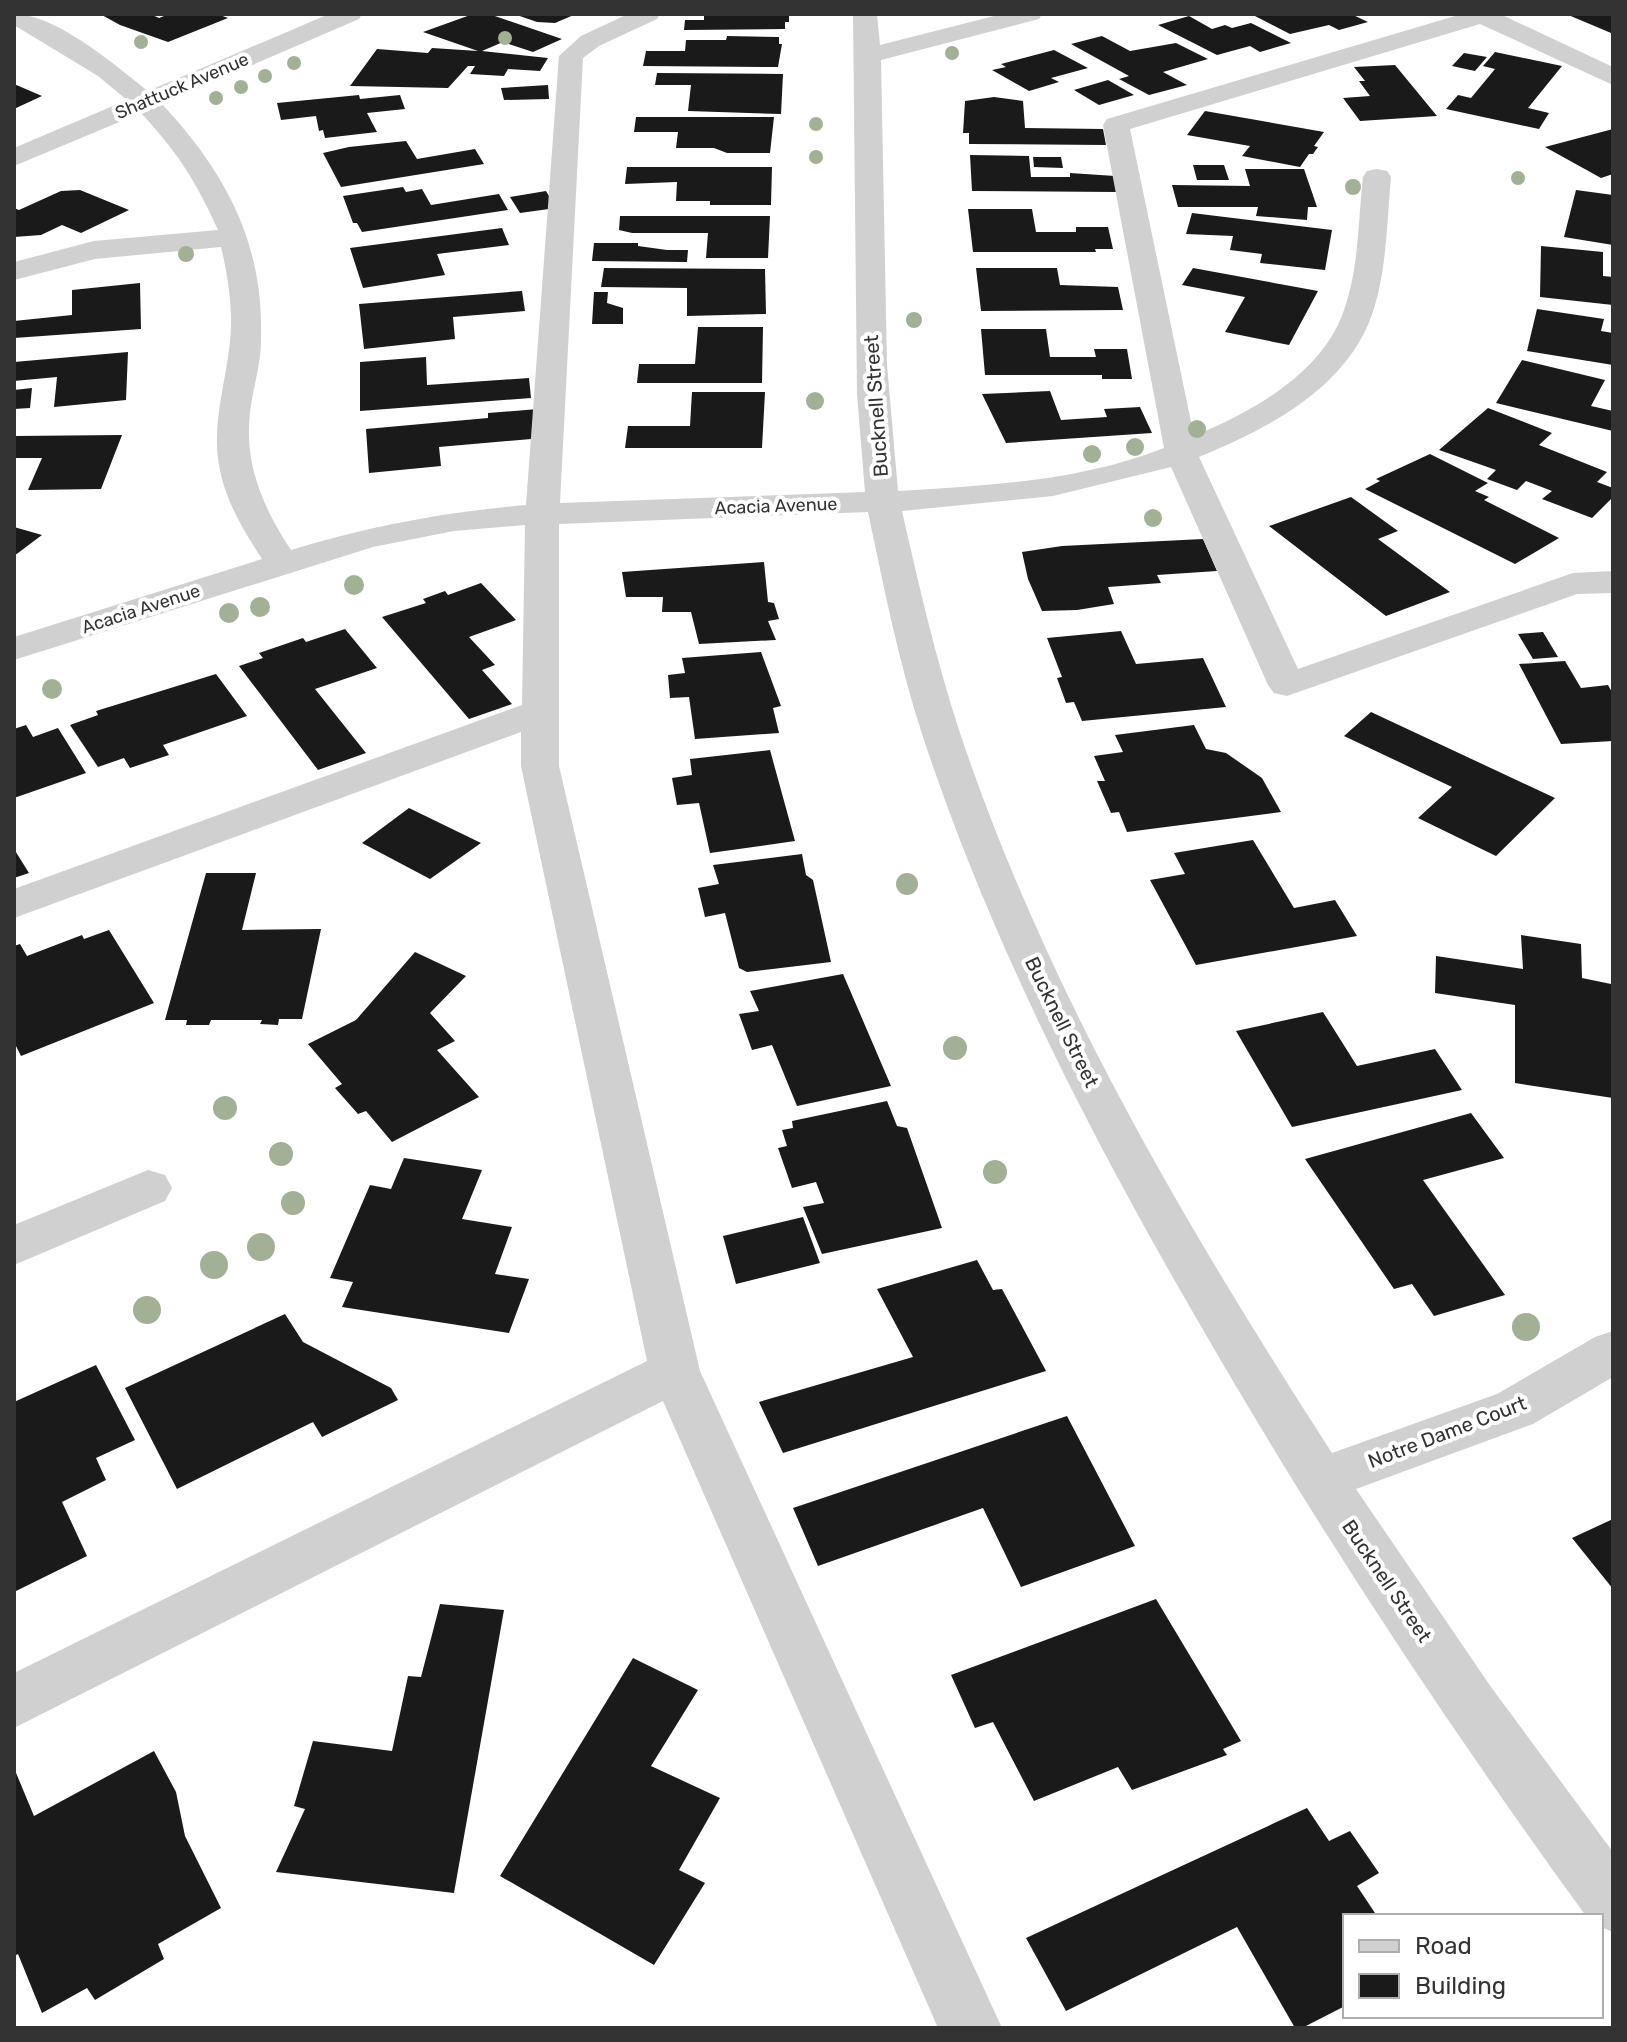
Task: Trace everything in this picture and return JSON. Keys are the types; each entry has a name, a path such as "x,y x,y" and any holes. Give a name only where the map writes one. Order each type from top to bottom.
{"street":[{"name":"Shattuck Avenue","path":"14,158 350,14"},
{"path":"648,14 590,41 571,56 542,514 540,766 675,1371 970,2028"},
{"path":"866,35 1030,14"},
{"path":"1613,77 1485,15 1116,125 1181,453 1287,685 1573,584 1613,582"},
{"path":"20,17 104,66 147,101 181,137 210,180 234,237 244,281 246,339 233,423 235,468 249,513 282,563"},
{"name":"Bucknell Street","path":"866,35 872,399 883,502 902,595 939,725 1000,889 1071,1046 1170,1233 1320,1480 1420,1634 1613,1902"},
{"name":"Acacia Avenue","path":"14,649 366,538 454,521 542,514 978,497 1054,487 1117,473 1181,453 1244,426 1294,394 1324,368 1346,338 1353,328 1363,295 1377,177"},
{"path":"14,271 94,250 234,237"},
{"path":"14,904 542,711"},
{"path":"14,1246 148,1188"},
{"name":"Notre Dame Court","path":"1320,1480 1515,1409 1613,1352"},
{"path":"14,1702 675,1371"}],"building":[{"path":"100,14 150,14 159,18 169,14 217,14 228,18 168,42 120,25"},
{"path":"473,14 489,14 562,39 533,52 503,42 482,51 548,58 540,71 508,69 504,76 470,74 475,66 468,66 448,88 350,86 377,49 428,53 432,48 478,51 423,32"},
{"path":"514,14 576,14 555,23 537,22"},
{"path":"704,14 789,14 789,22 785,22 785,29 684,30 685,20 704,20"},
{"path":"1251,14 1351,14 1368,22 1339,30 1329,25 1290,34"},
{"path":"1566,14 1613,14 1613,33 1611,33"},
{"path":"1189,16 1212,29 1251,23 1291,43 1260,52 1250,46 1217,55 1158,25"},
{"path":"727,36 779,37 779,44 782,44 778,67 643,66 646,51 685,51 686,40 726,40"},
{"path":"1102,36 1130,51 1176,43 1208,59 1163,72 1187,85 1149,95 1119,79 1129,76 1071,44"},
{"path":"1054,50 1088,68 1051,78 1059,82 1029,91 992,70 1006,67 1001,64"},
{"path":"1495,52 1562,66 1528,108 1549,113 1539,129 1446,109 1458,95 1471,98 1495,69 1483,66"},
{"path":"1464,53 1487,57 1475,71 1452,66"},
{"path":"1395,65 1437,116 1360,121 1343,98 1370,96 1359,81 1365,81 1354,67"},
{"path":"657,73 783,74 781,114 688,111 691,85 655,85"},
{"path":"1108,80 1134,95 1099,105 1074,90"},
{"path":"14,84 42,96 14,109"},
{"path":"548,85 549,99 504,100 501,88"},
{"path":"359,95 360,99 400,95 405,109 367,113 377,132 325,138 323,130 319,131 316,116 281,120 277,103"},
{"path":"994,97 1023,101 1025,128 1103,129 1106,145 969,144 969,133 963,133 965,101"},
{"path":"1205,111 1324,132 1314,146 1318,147 1300,167 1242,156 1250,146 1187,135"},
{"path":"636,117 774,117 770,153 676,148 678,132 634,132"},
{"path":"1613,129 1613,174 1601,178 1545,147"},
{"path":"406,141 417,159 475,149 484,164 341,187 323,153 349,147"},
{"path":"970,155 1029,156 1031,177 1070,177 1070,173 1115,176 1117,192 972,191"},
{"path":"1033,157 1061,157 1063,168 1034,167"},
{"path":"1193,165 1224,165 1229,180 1197,180"},
{"path":"627,167 772,167 771,205 710,205 710,201 676,201 677,182 625,184"},
{"path":"1245,169 1304,169 1317,207 1308,207 1307,220 1256,216 1258,207 1178,207 1172,185 1250,186"},
{"path":"403,187 406,192 422,189 431,205 499,194 508,210 362,232 357,223 353,223 343,196"},
{"path":"80,190 129,210 81,233 62,225 41,235 14,237 14,208 19,210 61,191"},
{"path":"1576,190 1613,195 1613,245 1564,237"},
{"path":"546,191 556,208 520,213 510,197"},
{"path":"968,209 1032,209 1036,232 1076,232 1076,227 1108,227 1113,249 1095,249 1096,252 973,252"},
{"path":"1192,213 1332,230 1325,270 1260,263 1262,254 1230,250 1233,236 1186,234"},
{"path":"620,216 770,216 768,258 706,258 708,233 632,233 619,230"},
{"path":"502,228 509,245 437,254 445,275 363,288 350,248"},
{"path":"594,243 638,243 638,246 688,250 687,262 592,261"},
{"path":"1541,246 1603,252 1603,276 1613,277 1613,305 1540,297"},
{"path":"604,268 765,269 766,314 687,316 687,288 601,287"},
{"path":"976,268 1057,268 1060,285 1118,287 1123,310 981,311"},
{"path":"1193,268 1318,291 1289,345 1225,332 1245,297 1182,285"},
{"path":"140,283 141,329 14,338 14,321 72,315 72,290"},
{"path":"522,291 525,311 453,317 455,339 364,349 359,304"},
{"path":"594,292 608,292 607,303 623,308 623,324 592,324"},
{"path":"1537,309 1604,319 1601,331 1613,333 1613,365 1527,351"},
{"path":"698,327 763,327 762,383 637,383 639,364 695,364"},
{"path":"981,329 1046,329 1050,357 1096,357 1094,349 1127,349 1132,379 1102,379 1102,375 985,375"},
{"path":"128,352 126,400 54,407 57,377 14,381 14,362"},
{"path":"426,357 427,385 529,378 531,398 360,411 360,362"},
{"path":"1522,360 1605,380 1591,406 1613,411 1613,431 1496,403"},
{"path":"32,388 30,408 14,409 14,390"},
{"path":"1050,391 1061,420 1107,417 1104,409 1140,407 1152,433 1006,443 982,394"},
{"path":"692,392 765,392 762,448 625,448 628,426 690,426"},
{"path":"1488,408 1552,433 1539,445 1607,472 1597,482 1613,488 1613,497 1592,518 1542,499 1552,491 1526,481 1517,490 1487,479 1496,470 1439,450"},
{"path":"538,409 543,438 439,447 441,466 369,473 366,429 488,418 488,413"},
{"path":"122,435 101,489 28,490 42,458 14,458 14,436"},
{"path":"1430,454 1488,483 1475,491 1489,497 1484,500 1559,538 1515,564 1365,489 1380,481 1376,479"},
{"path":"1351,497 1398,531 1378,539 1450,592 1386,616 1269,526"},
{"path":"14,527 42,535 14,556"},
{"path":"1203,539 1217,571 1157,575 1161,583 1108,587 1114,604 1077,610 1042,611 1028,579 1022,552 1062,546"},
{"path":"764,562 768,602 774,603 779,619 768,621 776,640 699,644 691,612 662,612 663,597 626,597 622,572"},
{"path":"481,583 516,620 469,637 495,665 482,670 512,704 469,719 382,617 426,603 423,599 445,591 448,595"},
{"path":"345,629 377,668 315,689 366,753 318,770 239,666 263,658 259,653 303,638 306,642"},
{"path":"1121,631 1136,664 1203,658 1226,707 1082,721 1074,702 1066,703 1057,678 1062,677 1047,638"},
{"path":"1543,632 1558,657 1533,659 1518,634"},
{"path":"761,652 781,706 773,708 779,733 695,739 689,697 670,698 668,675 685,673 682,658"},
{"path":"1565,661 1581,688 1608,685 1613,694 1613,741 1561,744 1519,664"},
{"path":"216,674 247,716 163,745 169,755 130,768 124,758 98,767 70,725 98,715 96,711"},
{"path":"1371,712 1555,798 1496,856 1418,818 1452,787 1344,736"},
{"path":"26,725 33,737 58,728 86,773 14,798 14,729"},
{"path":"1194,725 1206,749 1226,753 1262,778 1281,812 1127,832 1119,812 1111,813 1097,781 1105,781 1094,756 1123,752 1115,735"},
{"path":"770,750 795,841 710,853 699,803 677,805 672,778 692,775 690,759"},
{"path":"409,808 481,843 430,879 362,843"},
{"path":"1253,840 1294,908 1335,900 1357,936 1196,965 1150,880 1185,874 1174,853"},
{"path":"14,849 29,873 14,878"},
{"path":"802,854 806,875 813,880 831,962 747,972 739,968 725,913 705,917 698,888 719,884 713,865"},
{"path":"206,873 256,873 242,930 321,929 302,1019 279,1019 278,1025 260,1024 262,1020 211,1020 209,1025 186,1025 187,1020 165,1020"},
{"path":"109,930 154,1003 21,1056 14,1042 14,946 20,944 27,956 82,935 84,939"},
{"path":"1521,935 1581,944 1582,978 1611,984 1613,1098 1515,1083 1515,1005 1435,993 1436,956 1523,969"},
{"path":"415,952 466,976 430,1013 455,1041 437,1050 479,1097 392,1142 366,1111 358,1114 335,1088 342,1084 308,1044 356,1020"},
{"path":"843,974 891,1086 797,1106 772,1045 752,1050 739,1014 759,1011 750,991"},
{"path":"1323,1012 1357,1066 1435,1049 1462,1090 1292,1127 1236,1031"},
{"path":"887,1101 897,1126 907,1128 942,1228 822,1254 803,1207 824,1203 816,1182 792,1188 778,1148 787,1146 782,1130 793,1128 792,1121"},
{"path":"1471,1113 1504,1158 1423,1180 1505,1295 1434,1316 1412,1284 1394,1289 1305,1159"},
{"path":"404,1158 482,1170 462,1219 512,1227 495,1274 529,1279 509,1333 342,1307 353,1282 330,1278 370,1185 391,1189"},
{"path":"803,1217 820,1263 736,1284 723,1236"},
{"path":"977,1260 993,1290 1002,1289 1046,1371 783,1453 759,1402 913,1357 877,1289"},
{"path":"285,1314 303,1342 391,1388 398,1400 322,1437 313,1422 177,1489 125,1388"},
{"path":"96,1365 135,1440 96,1458 106,1480 62,1502 87,1556 14,1592 14,1402"},
{"path":"1067,1416 1135,1546 1021,1587 983,1508 818,1566 793,1508"},
{"path":"1613,1519 1613,1589 1572,1538"},
{"path":"1156,1599 1241,1741 1223,1749 1227,1755 1132,1790 1118,1767 1034,1801 993,1722 975,1728 951,1675"},
{"path":"440,1604 504,1610 454,1893 276,1872 305,1809 294,1806 313,1741 392,1751 408,1676 421,1677"},
{"path":"633,1658 698,1690 651,1766 720,1798 679,1870 705,1883 654,1965 500,1876"},
{"path":"154,1751 176,1792 185,1836 221,1908 158,1944 164,1959 95,2000 87,1988 42,2013 18,1954 14,1956 14,1768 34,1816"},
{"path":"1307,1808 1329,1841 1350,1831 1379,1873 1357,1886 1376,1914 1343,1914 1343,2007 1302,2028 1295,2028 1237,1927 1066,2011 1026,1938"}]}
